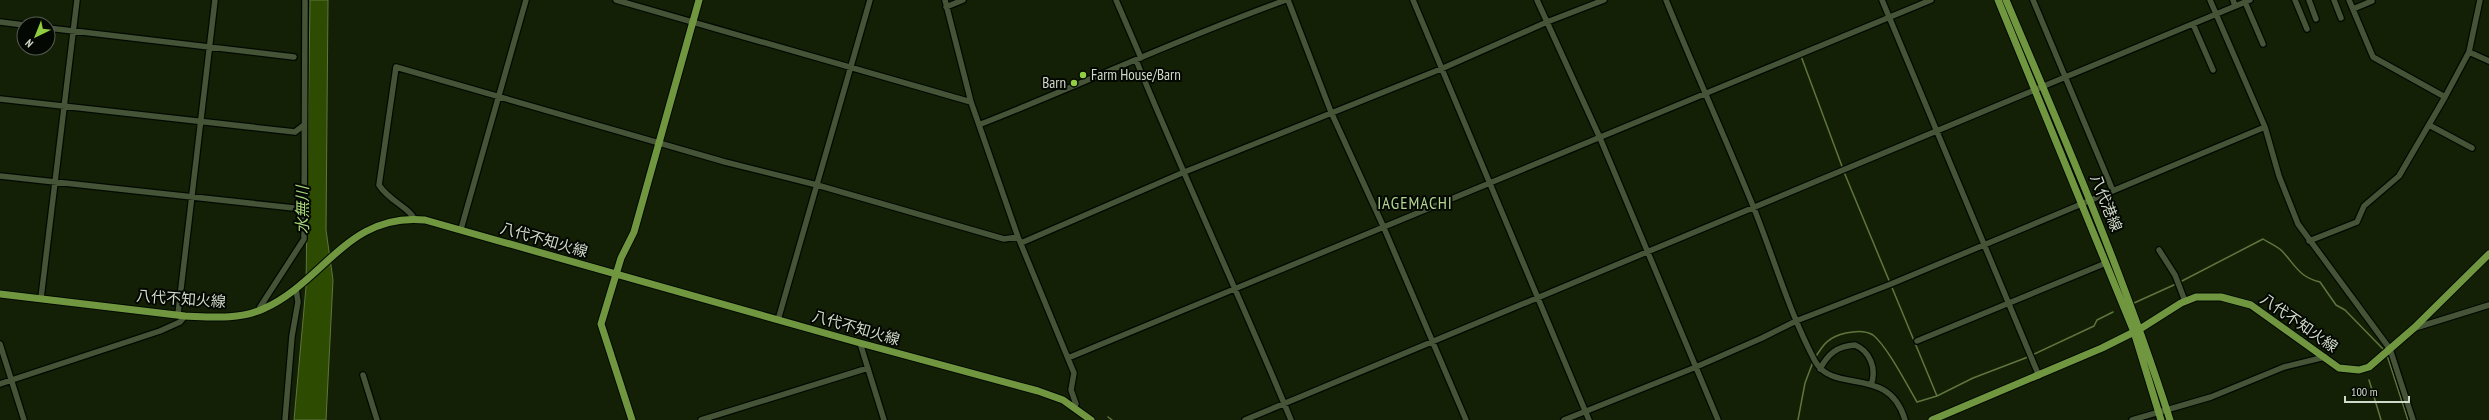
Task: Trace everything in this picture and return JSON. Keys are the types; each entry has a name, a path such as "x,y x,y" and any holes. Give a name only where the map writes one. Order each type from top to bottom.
{"main road":[{"path":"632,420 601,324 617,274 620,258 634,232 699,0"},
{"name":"八代港線","path":"1998,0 2036,90 2080,204 2137,330 2161,420"},
{"name":"八代港線","path":"2006,0 2091,200 2170,420"},
{"name":"八代不知火線","path":"0,294 181,315 227,317 261,310 297,288 338,251 361,233 387,221 414,219 461,230 860,343 1038,391 1073,406 1091,420"},
{"name":"八代不知火線","path":"1932,420 2039,376 2137,330 2185,301 2196,297 2222,296 2251,305 2339,368 2349,370 2369,367 2414,328 2489,254"}],"street":[{"path":"41,298 78,0"},
{"path":"0,384 160,331 180,322 192,197 215,0"},
{"path":"261,310 260,307 304,238 305,0"},
{"path":"461,230 526,0"},
{"path":"616,0 971,102"},
{"path":"778,320 870,0"},
{"path":"945,0 971,102 981,124 1018,237 1074,373 1071,390 1076,404 1073,406"},
{"path":"946,7 963,0"},
{"path":"1116,0 1182,173 1236,290 1291,420"},
{"path":"981,124 1238,17 1287,0 1330,112 1384,228 1466,420"},
{"path":"1413,0 1589,420"},
{"path":"1537,0 1600,138 1718,420"},
{"path":"1021,243 1182,173 1330,112 1441,69 1547,22 1604,0"},
{"path":"1666,0 1753,207 1796,321 1818,366 1831,375 1872,384 1885,390 1897,401 1905,420"},
{"path":"1882,0 2010,303 2039,376"},
{"path":"1068,358 1236,290 1931,0"},
{"path":"2033,0 2113,191"},
{"path":"2210,0 2265,127 2279,176 2298,224 2388,350 2413,420"},
{"path":"2233,0 2235,6"},
{"path":"2295,0 2307,29"},
{"path":"2309,0 2316,19"},
{"path":"2334,0 2341,18"},
{"path":"2349,0 2373,57 2445,97"},
{"path":"2309,241 2358,222 2364,206 2399,176 2445,97 2469,52 2480,0"},
{"path":"1245,420 1432,340 1938,132 2248,1 2263,44"},
{"path":"2353,10 2372,1"},
{"path":"0,22 16,24"},
{"path":"2194,24 2213,70"},
{"path":"56,29 294,57"},
{"path":"2469,52 2489,61"},
{"path":"414,219 409,210 396,204 379,184 396,67 658,143 817,185 1004,239 1018,237"},
{"path":"0,99 295,132 304,125"},
{"path":"2429,125 2472,148"},
{"path":"1564,420 1696,367 1762,338 1796,321 1985,245 2265,127"},
{"path":"0,176 294,208"},
{"path":"2159,250 2175,275 2185,301"},
{"path":"1917,341 2106,263"},
{"path":"286,420 292,336 298,302 297,288"},
{"path":"2414,328 2489,305"},
{"path":"860,343 884,420"},
{"path":"0,344 24,420"},
{"path":"1818,366 1835,350 1855,345 1869,355 1873,368 1872,384"},
{"path":"2132,420 2210,396 2284,367 2324,358"},
{"path":"701,420 868,368"},
{"path":"363,375 377,420"}],"shaded area":[{"path":"310,0 328,0 326,230 333,280 326,420 294,420 306,287"}],"waterway":[{"path":"1801,56 1843,169"},
{"path":"1844,172 1937,396"},
{"path":"2180,282 2263,239 2280,249 2302,274 2320,282 2336,305 2345,310 2384,350"},
{"path":"2134,303 2176,284"},
{"path":"2032,355 2094,326 2097,320 2113,312"},
{"path":"1815,358 1821,348 1835,336 1856,331 1870,333 1884,348 1917,402 1937,396 1973,378 2028,357"},
{"path":"2387,355 2408,420"},
{"path":"1798,420 1805,383 1813,362"},
{"path":"2369,380 2381,420"},
{"path":"1108,417 1112,420"}],"place":[{"name":"Farm House/Barn","path":"1083,75"},
{"name":"Barn","path":"1074,83"}],"district":[{"name":"IAGEMACHI","path":"1415,203"}],"water label":[{"name":"水無川","path":"302,210"}]}
